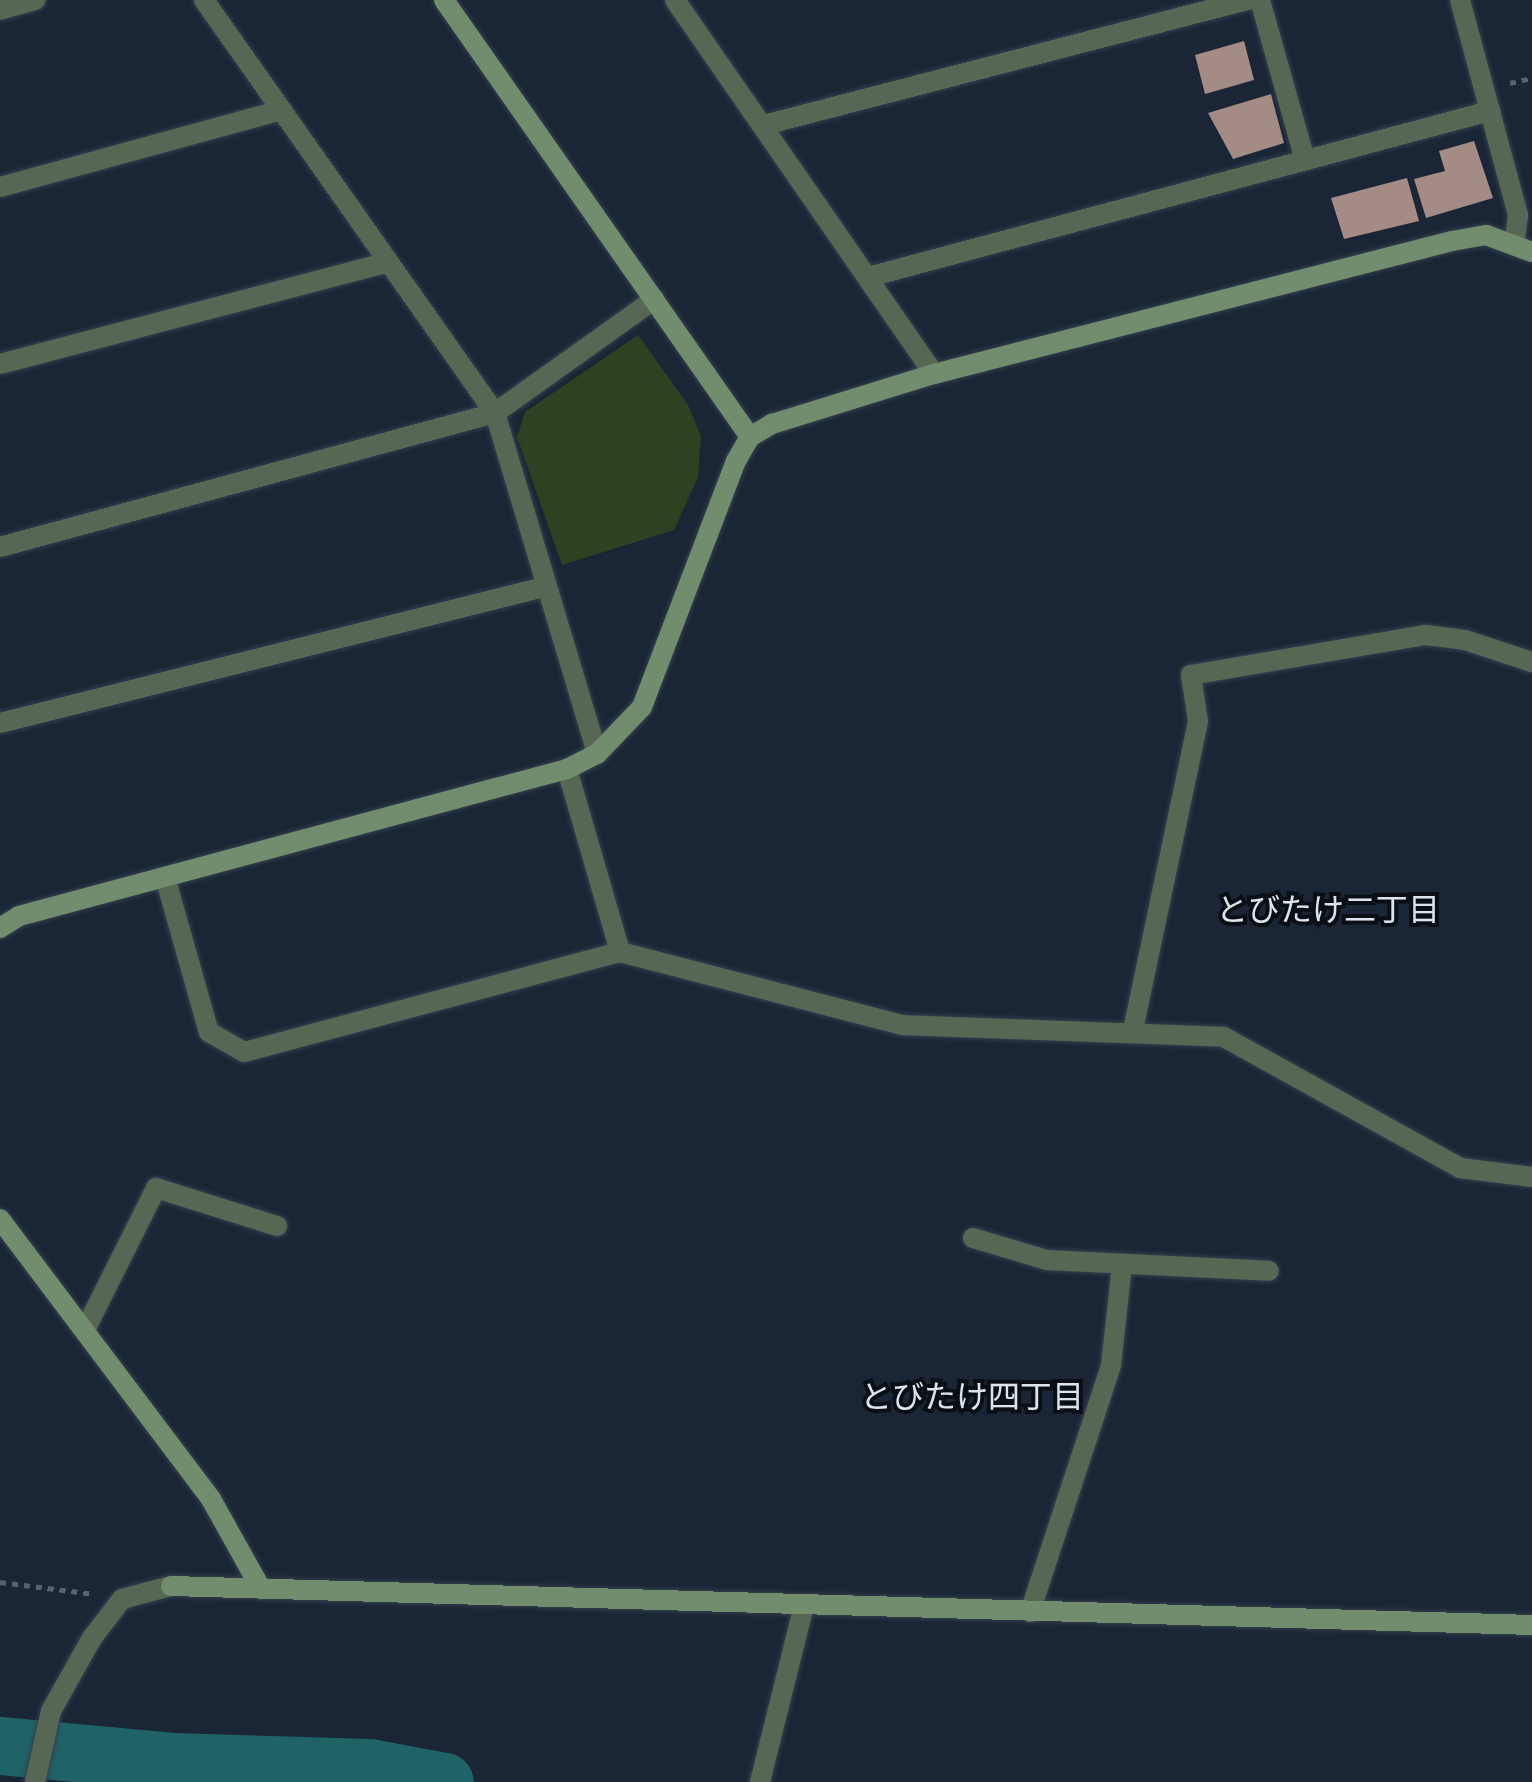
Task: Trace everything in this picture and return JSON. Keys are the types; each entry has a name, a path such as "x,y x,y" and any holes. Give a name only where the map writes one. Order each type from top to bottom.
{"street":[{"path":"0,10 36,0"},
{"path":"204,0 495,413 544,587 597,754"},
{"path":"444,0 750,437"},
{"path":"675,0 872,276 934,374"},
{"path":"764,125 1247,0"},
{"path":"1260,0 1304,157"},
{"path":"1460,0 1518,215 1515,240"},
{"path":"0,187 282,110"},
{"path":"872,276 1304,157 1490,111"},
{"path":"0,928 19,916 567,769 597,754 642,707 750,437 804,411 934,374 1452,241 1515,240 1532,252"},
{"path":"0,364 388,262"},
{"path":"0,547 495,413 655,299"},
{"path":"0,723 544,587"},
{"path":"1133,1030 1198,721 1191,675 1425,635 1532,662"},
{"path":"567,769 620,952"},
{"path":"165,877 209,1032 244,1052 620,952 903,1025 1133,1030 1224,1037 1460,1168 1532,1177"},
{"path":"85,1330 156,1188 277,1226"},
{"path":"0,1219 211,1499 261,1589"},
{"path":"973,1238 1047,1260 1269,1271"},
{"path":"1030,1612 1111,1365 1122,1265"},
{"path":"35,1782 51,1711 122,1599 171,1586 1532,1625"},
{"path":"760,1782 804,1606"}],"path":[{"path":"0,1582 122,1599"}],"green space":[{"path":"638,335 688,405 701,436 698,477 674,530 562,565 517,437 525,412"}],"building":[{"path":"1244,41 1254,80 1205,94 1195,55"},
{"path":"1271,94 1284,143 1233,159 1208,113"},
{"path":"1474,141 1493,198 1426,218 1414,179 1445,171 1439,151"},
{"path":"1407,178 1419,221 1344,239 1331,198"}],"waterway":[{"path":"0,1746 172,1762 370,1768 445,1782"}],"district":[{"name":"とびたけ二丁目","path":"1328,911"},
{"name":"とびたけ四丁目","path":"972,1398"}]}
